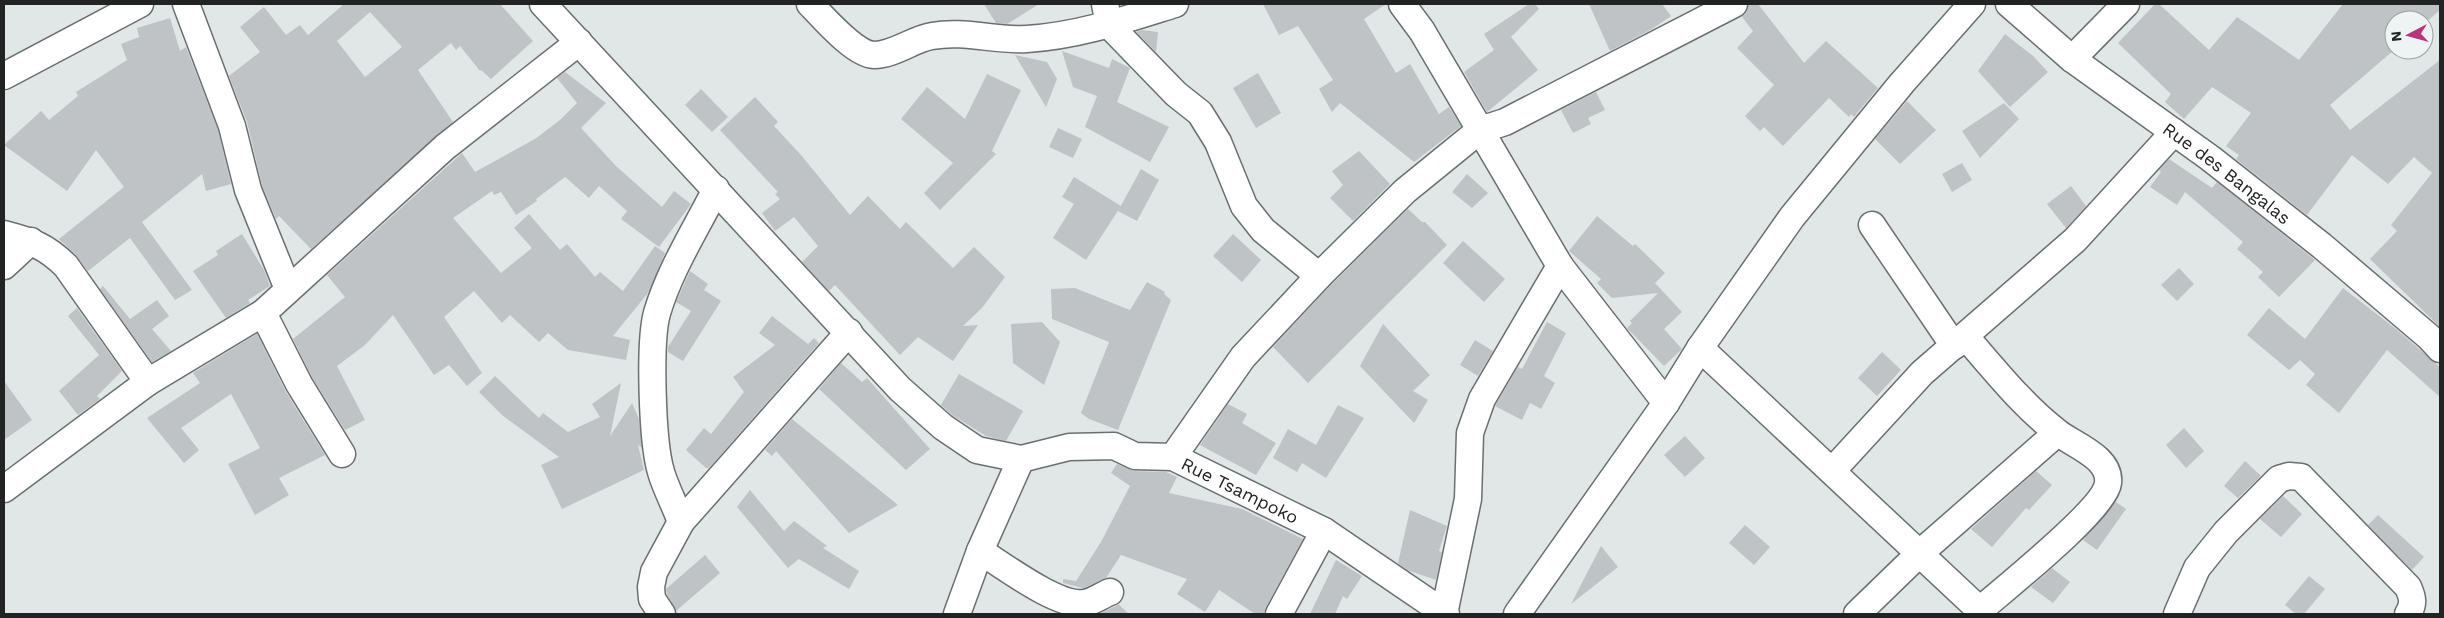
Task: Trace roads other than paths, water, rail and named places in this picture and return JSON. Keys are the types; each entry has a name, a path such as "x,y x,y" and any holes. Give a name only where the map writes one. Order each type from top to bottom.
{"street":[{"path":"4,76 140,4"},
{"path":"186,4 232,126 248,190 288,289"},
{"path":"543,4 900,389 943,427 977,450 1021,459 980,551 956,614"},
{"path":"810,4 858,50 874,55 887,53 931,36 965,34 1026,39 1107,15 1175,4"},
{"path":"1402,4 1422,31 1560,266 1666,402"},
{"path":"1172,457 1244,357 1319,276 1405,191 1480,130 1505,122 1734,4"},
{"path":"1517,614 1666,402 1700,348 1792,217 1902,83 1972,4"},
{"name":"Rue des Bangalas","path":"2009,4 2072,59 2174,132 2322,246 2437,338"},
{"path":"2072,59 2126,4"},
{"path":"1107,15 1176,94 1200,113 1218,142 1244,206 1263,230 1319,276"},
{"path":"4,488 148,382 262,313 445,147 579,42"},
{"path":"1832,471 1922,374 2075,240 2174,132"},
{"path":"681,522 660,472 653,384 656,322 657,314 672,275 716,189"},
{"path":"1700,348 1982,612 2071,531 2105,492 2108,483 2107,472 2100,460 2058,433 1959,341 1872,225"},
{"path":"4,234 30,241 51,251 66,266 148,382"},
{"path":"4,266 30,241"},
{"path":"1445,614 1468,498 1470,434 1482,399 1560,266"},
{"path":"262,313 299,384 342,454"},
{"path":"662,614 652,598 651,587 654,572 681,522 849,332"},
{"path":"1857,614 1920,552 2058,433"},
{"name":"Rue Tsampoko","path":"1021,459 1069,448 1114,446 1135,456 1172,457 1324,530 1445,614"},
{"path":"2177,614 2198,568 2226,532 2279,479 2289,476 2301,477 2408,587 2413,598 2413,606 2408,614"},
{"path":"1279,614 1324,530"},
{"path":"980,551 1056,598 1070,603 1085,603 1110,592"}]}
